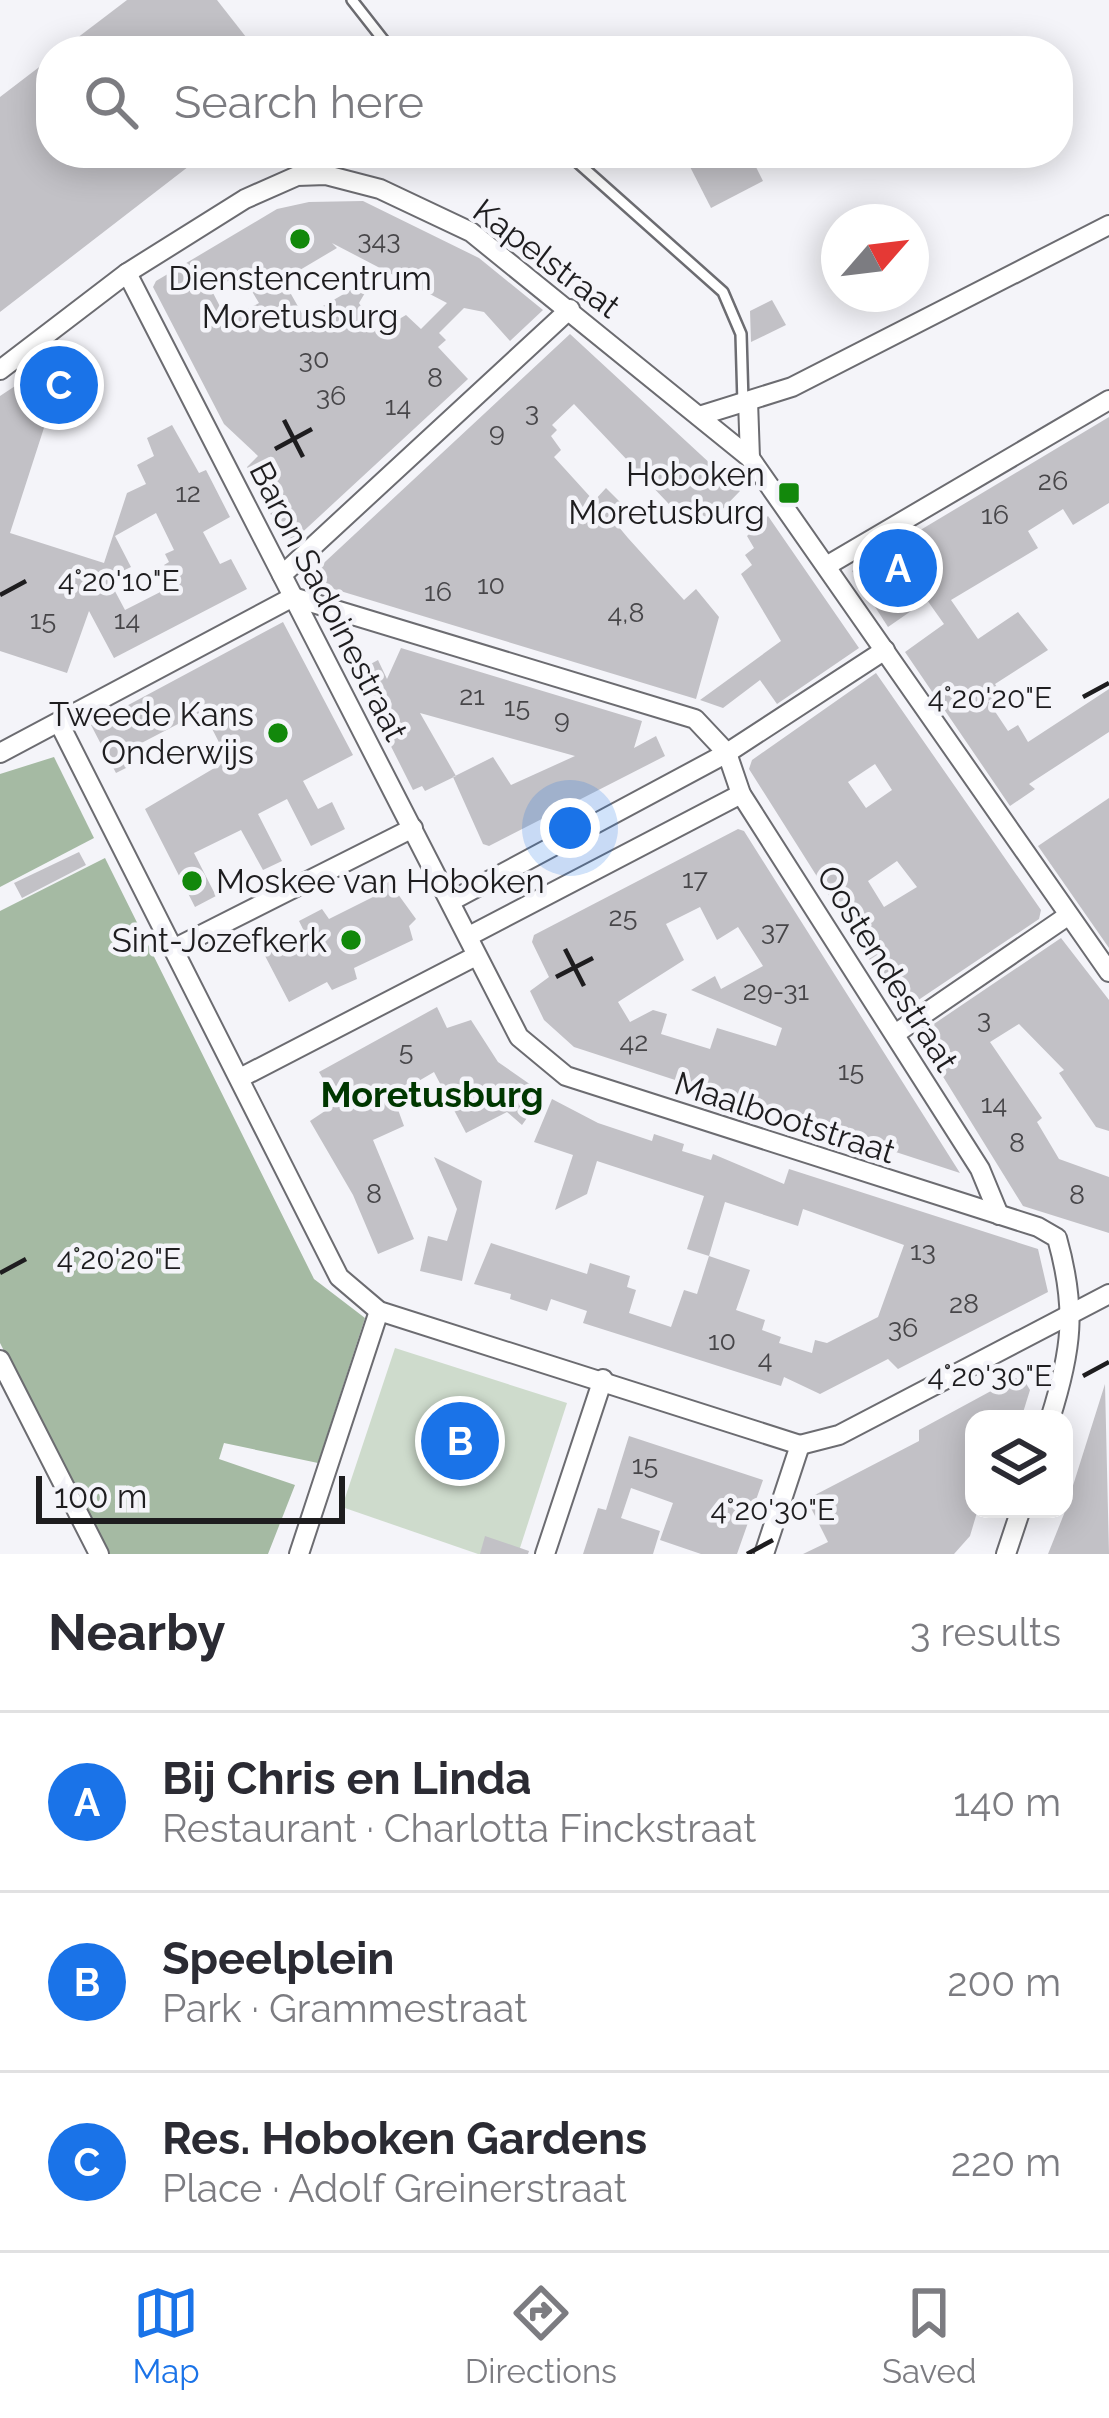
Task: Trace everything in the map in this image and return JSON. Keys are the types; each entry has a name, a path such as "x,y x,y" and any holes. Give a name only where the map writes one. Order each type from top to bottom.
{"street":[{"name":"Kapelstraat","path":"127,273 272,185 297,176 326,175 380,189 471,232 750,458 1109,972"},
{"path":"699,416 792,387 1109,225"},
{"path":"0,370 127,273"},
{"name":"Baron Sadoinestraat","path":"127,273 471,934 474,957"},
{"path":"282,575 570,309"},
{"path":"828,566 1109,400"},
{"path":"746,402 750,458"},
{"path":"0,753 293,597 695,718 727,753"},
{"path":"453,900 727,753 885,650"},
{"path":"59,723 339,1277 380,1311 800,1444 838,1435 1109,1294"},
{"name":"Oostendestraat","path":"727,753 741,794 980,1169 999,1214"},
{"path":"471,934 741,794"},
{"path":"175,948 413,828"},
{"path":"895,1034 1066,916"},
{"path":"240,1078 474,957"},
{"name":"Maalbootstraat","path":"474,957 519,1037 566,1076 999,1214 1057,1238 1073,1313"},
{"path":"303,1545 380,1311"},
{"path":"1051,1410 1073,1313"},
{"path":"0,1360 99,1554"},
{"path":"545,1554 603,1379"},
{"path":"764,1554 800,1444"},
{"path":"1006,1554 1018,1518"}],"lane":[{"path":"352,0 380,36"},
{"path":"584,168 723,292 741,334 746,402"}],"green space":[{"path":"54,757 94,838 0,887 0,774"},
{"path":"105,858 314,1279 365,1318 318,1463 224,1443 219,1459 295,1485 268,1554 107,1554 0,1343 0,911"},
{"path":"395,1348 567,1403 518,1554 478,1554 342,1507"}],"building":[{"path":"127,0 217,0 245,36 80,36"},
{"path":"36,69 36,168 187,168 0,312 0,97"},
{"path":"691,168 756,168 763,181 711,208"},
{"path":"363,201 479,258 543,310 510,341 484,312 464,308 439,333 446,340 438,347 468,379 295,539 282,537 247,467 258,456 224,424 153,287 277,209 309,202","holes":["332,243 447,303 421,329 406,315 377,332 359,303 375,276 304,317 283,280 337,248","241,273 259,303 227,320 212,291"]},
{"path":"772,300 786,325 751,342 750,311"},
{"path":"570,334 740,491 712,520 694,511 685,521 574,404 552,425 557,430 551,436 561,450 554,457 594,501 606,488 625,507 618,526 628,538 684,600 696,589 719,617 696,699 314,583 312,574"},
{"path":"68,351 95,387 85,394 89,399 64,418 52,403 10,533 104,563 127,493 146,484 137,465 154,456 147,438 172,425 199,473 206,470 230,517 203,532 220,564 231,559 247,589 114,658 89,611 67,673 0,651 0,396","holes":["156,513 174,550 165,554 169,562 164,565 174,585 125,610 108,578 131,567 115,536"]},
{"path":"1109,417 1109,503 1073,525 1063,509 1028,531 1038,548 951,600 978,639 1018,612 1048,650 995,684 1001,693 988,701 1008,731 1018,725 1028,742 1109,689 1109,732 1029,784 1035,789 1010,806 905,652 944,624 927,600 888,627 852,571"},
{"path":"768,516 859,648 777,704 760,680 723,708 700,700 781,641 741,574 752,565 745,555 754,548 747,536"},
{"path":"283,622 353,755 303,781 318,809 332,802 345,829 311,846 287,799 258,814 282,861 263,870 241,830 194,853 216,896 195,907 145,809 228,760 203,711 128,750 134,764 116,773 91,725"},
{"path":"401,648 642,721 634,748 656,736 665,756 489,846 483,844 453,777 425,791 422,786 413,790 354,673 378,660 387,679","holes":["420,713 575,756 511,785 493,757 456,776"]},
{"path":"876,673 1041,910 1039,919 902,1011 749,769 752,760","holes":["875,764 892,790 866,808 848,782","897,861 917,887 884,907 868,881"]},
{"path":"1109,798 1109,948 1038,846"},
{"path":"738,829 744,831 960,1173 574,1047 544,1020 530,991 549,977 532,942 534,935","holes":["700,907 717,940 738,927 763,966 721,989 715,976 691,990 782,1028 776,1046 717,1028 710,1049 661,1034 667,1014 653,1010 630,1022 618,1002 684,960 666,924"]},
{"path":"79,852 86,865 22,898 14,883"},
{"name":"Sint-Jozefkerk","path":"387,879 416,919 409,926 413,940 354,968 357,979 332,990 327,982 289,1002 263,952 304,931 299,921 322,909 329,919 373,897 368,888"},
{"path":"1061,938 1109,1000 1109,1131 1096,1127 1059,1073 1064,1070 1019,1024 990,1042 1042,1118 1037,1122 1059,1159 1109,1177 1109,1233 1023,1206 921,1041 922,1032"},
{"path":"437,1007 447,1028 471,1020 498,1062 544,1094 522,1125 507,1112 466,1133 434,1072 393,1096 404,1126 373,1140 414,1239 378,1254 353,1195 310,1121 337,1103 319,1072"},
{"path":"552,1099 598,1123 652,1141 654,1134 684,1144 682,1151 711,1160 713,1154 784,1184 789,1169 1038,1249 1048,1292 898,1369 888,1359 820,1394 784,1377 781,1386 583,1323 587,1311 551,1299 547,1311 474,1284 491,1243 587,1274 590,1263 630,1276 627,1287 636,1290 629,1313 671,1327 684,1290 697,1294 709,1256 687,1249 704,1196 597,1161 587,1194 555,1210 573,1155 534,1142","holes":["725,1202 798,1226 803,1209 904,1245 878,1317 827,1343 815,1340 812,1353 779,1343 781,1337 762,1330 765,1320 736,1310 750,1270 709,1256"]},
{"path":"434,1157 482,1181 462,1281 420,1271 428,1236 447,1241 457,1209"},
{"path":"1015,1378 1024,1380 1030,1390 1024,1410 965,1410 965,1518 975,1518 970,1536 954,1554 803,1554 828,1542 809,1504 811,1497 919,1441 919,1430"},
{"path":"1105,1384 1109,1554 1048,1554 1062,1518 1073,1518 1073,1485"},
{"path":"629,1436 763,1480 737,1554 701,1554 660,1540 673,1503 631,1488 621,1518 660,1531 653,1554 583,1554 598,1508 606,1510"},
{"path":"485,1536 529,1551 528,1554 480,1554"}],"place":[{"name":"Dienstencentrum Moretusburg","path":"300,239"},
{"name":"Res. Hoboken Gardens","path":"59,385"},
{"name":"Hoboken Moretusburg","path":"789,493"},
{"name":"Bij Chris en Linda","path":"898,568"},
{"name":"Tweede Kans Onderwijs","path":"278,733"},
{"name":"Moskee van Hoboken","path":"192,881"},
{"name":"Sint-Jozefkerk","path":"351,940"},
{"name":"Speelplein","path":"460,1441"}],"district":[{"name":"Moretusburg","path":"432,1094"}]}
